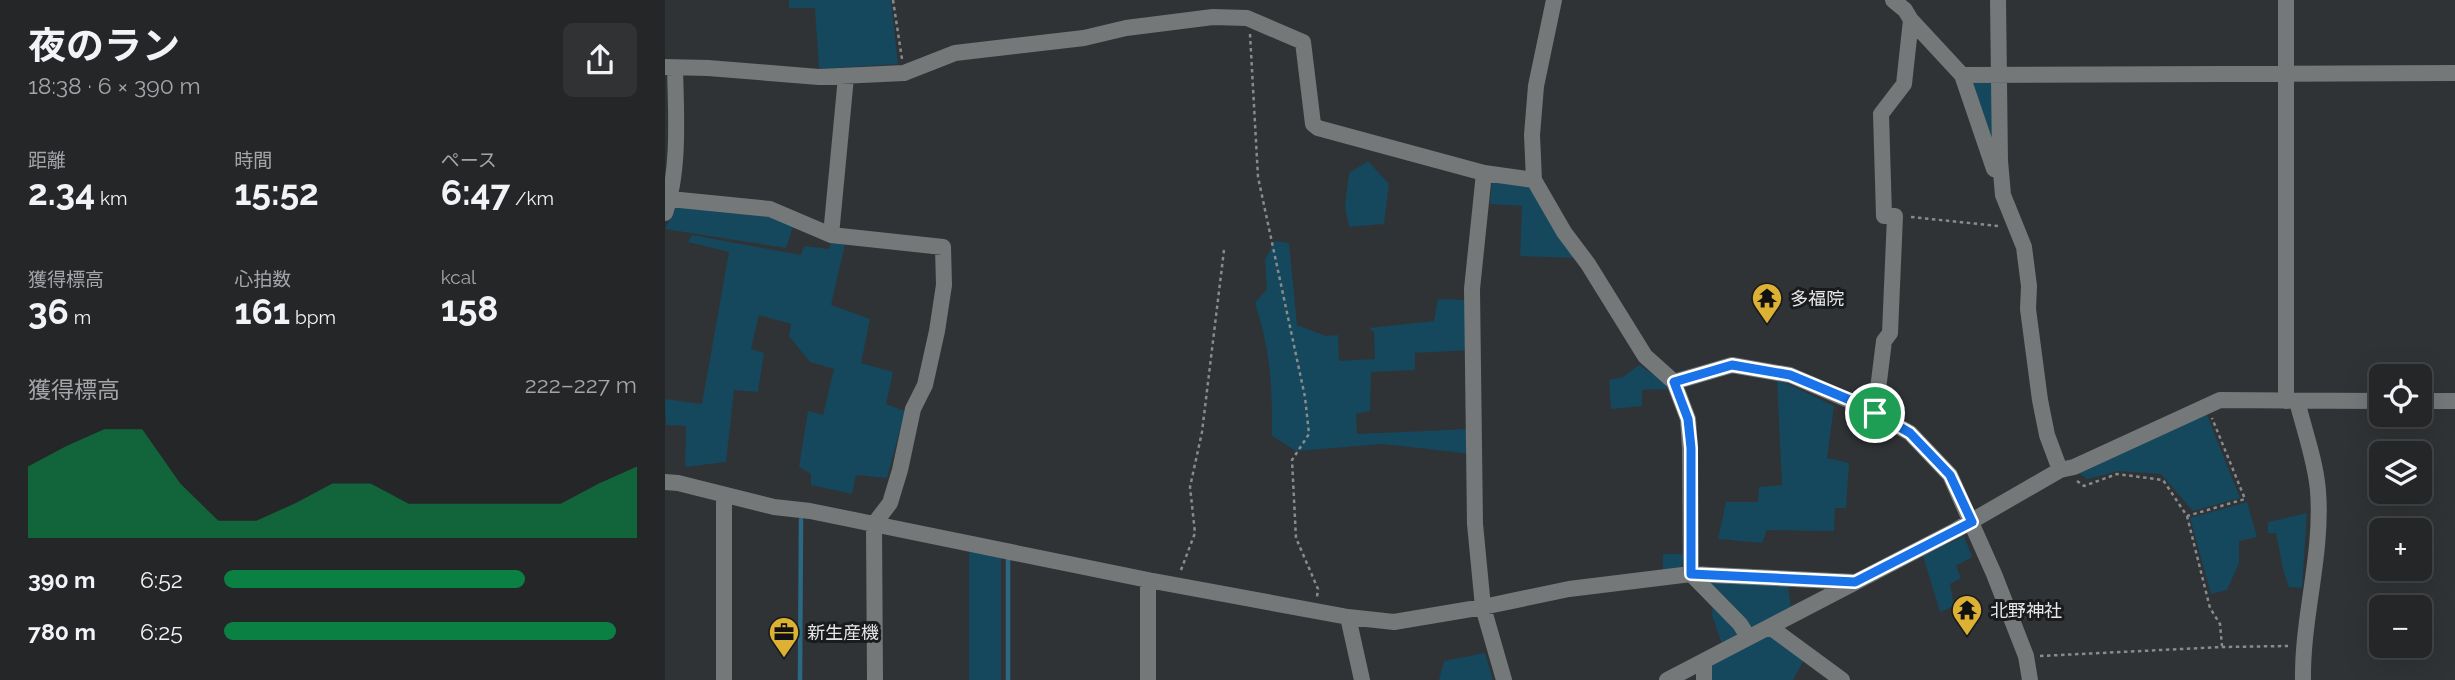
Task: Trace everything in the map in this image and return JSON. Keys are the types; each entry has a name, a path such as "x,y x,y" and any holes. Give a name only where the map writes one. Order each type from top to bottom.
{"street":[{"path":"1246,0 1247,18"},
{"path":"1554,0 1536,86 1532,135 1534,180 1564,232 1588,264 1645,356 1674,382 1688,419 1691,448 1691,574 1740,624 1748,637"},
{"path":"1998,0 2000,161 2003,195"},
{"path":"2285,0 2292,401 2318,489 2319,528 2302,646 2303,680"},
{"path":"1904,8 1962,75 2003,195 2024,247 2029,286 2028,309 2040,400 2047,435 2060,470"},
{"path":"1875,413 1884,341 1890,333 1895,216 1884,216 1881,114 1904,84 1904,8"},
{"path":"875,680 874,524 890,503 913,409 925,385 944,285 943,247 831,235 770,209 667,206 676,130 670,67 819,77 904,73 955,53 1084,38 1126,28 1213,17 1247,18 1303,42 1313,124 1318,128 1484,173 1534,180"},
{"path":"1962,75 2455,73"},
{"path":"831,235 846,76"},
{"path":"1484,173 1472,289 1475,524 1483,607 1504,680"},
{"path":"1674,382 1732,365 1790,375 1862,405 1910,433 1950,475 2027,656 2030,680"},
{"path":"1667,680 1972,522 2060,470 2074,467 2207,405 2220,400 2369,401"},
{"path":"2432,401 2455,401"},
{"path":"665,482 774,507 810,511 1148,580 1349,617 1394,622 1569,589 1691,574 1855,582"},
{"path":"724,680 725,495"},
{"path":"1148,580 1148,680"},
{"path":"1349,617 1362,680"},
{"path":"1770,627 1842,680"},
{"path":"1704,662 1704,680"}],"path":[{"path":"893,0 904,73"},
{"path":"1247,18 1258,177 1305,397 1309,434 1292,460 1296,538 1318,589 1317,611"},
{"path":"1904,216 2016,228"},
{"path":"1175,584 1195,533 1190,487 1202,432 1224,250"},
{"path":"2187,516 2245,499 2207,405"},
{"path":"2060,470 2084,486 2117,474 2163,480 2187,516 2210,608 2220,624 2223,647"},
{"path":"2027,656 2302,646"}],"shaded area":[{"path":"789,0 891,0 898,64 819,69 815,8 789,8"},
{"path":"1965,78 1992,79 1992,138 1988,138"},
{"path":"1368,161 1389,184 1384,224 1349,227 1345,207 1349,173"},
{"path":"1492,181 1534,187 1577,258 1520,256 1522,206 1490,204"},
{"path":"677,205 763,214 794,224 786,248 665,229"},
{"path":"692,235 801,255 804,246 829,249 832,238 845,244 831,305 870,319 861,363 893,372 886,404 905,411 887,478 856,475 852,494 811,485 811,474 799,467 808,411 823,415 834,369 810,362 789,336 791,324 759,315 751,349 764,353 758,392 734,390 726,462 685,467 686,426 666,425 665,399 702,404 729,252 688,242"},
{"path":"1275,241 1289,243 1297,325 1326,336 1338,335 1339,361 1375,359 1374,332 1369,328 1434,321 1438,299 1467,300 1470,350 1415,353 1415,370 1371,372 1370,411 1356,414 1357,434 1471,429 1472,454 1383,444 1296,451 1272,436 1269,369 1255,303 1267,289 1265,259"},
{"path":"1639,365 1663,381 1669,389 1642,390 1642,406 1611,409 1609,380 1623,377"},
{"path":"1777,379 1834,406 1827,458 1849,463 1846,508 1835,508 1834,531 1767,530 1762,543 1718,539 1726,502 1758,502 1759,487 1782,485"},
{"path":"2205,410 2240,498 2193,511 2161,474 2119,471 2087,479 2078,472"},
{"path":"2247,502 2257,537 2239,541 2239,563 2227,590 2211,594 2190,518"},
{"path":"2307,513 2302,588 2289,587 2276,533 2268,533 2268,522"},
{"path":"1964,536 1972,557 1956,566 1961,578 1950,584 1954,606 1940,612 1923,556"},
{"path":"969,550 1001,557 1001,680 969,680"},
{"path":"1663,554 1684,554 1681,569 1663,571"},
{"path":"1702,580 1788,584 1791,609 1759,629 1747,627"},
{"path":"1713,604 1738,629 1738,640 1723,647 1712,615"},
{"path":"1773,634 1805,658 1793,680 1710,680 1713,661"},
{"path":"1485,653 1493,680 1439,680 1444,661"}],"waterway":[{"path":"800,680 801,520"},
{"path":"1008,559 1008,680"}],"place":[{"name":"多福院","path":"1767,325"},
{"name":"北野神社","path":"1967,637"},
{"name":"新生産機","path":"784,659"}],"route":[{"path":"1732,365 1790,375 1875,413 1910,433 1950,475 1972,522 1855,582 1691,574 1691,448 1688,419 1674,382 1732,365"}]}
